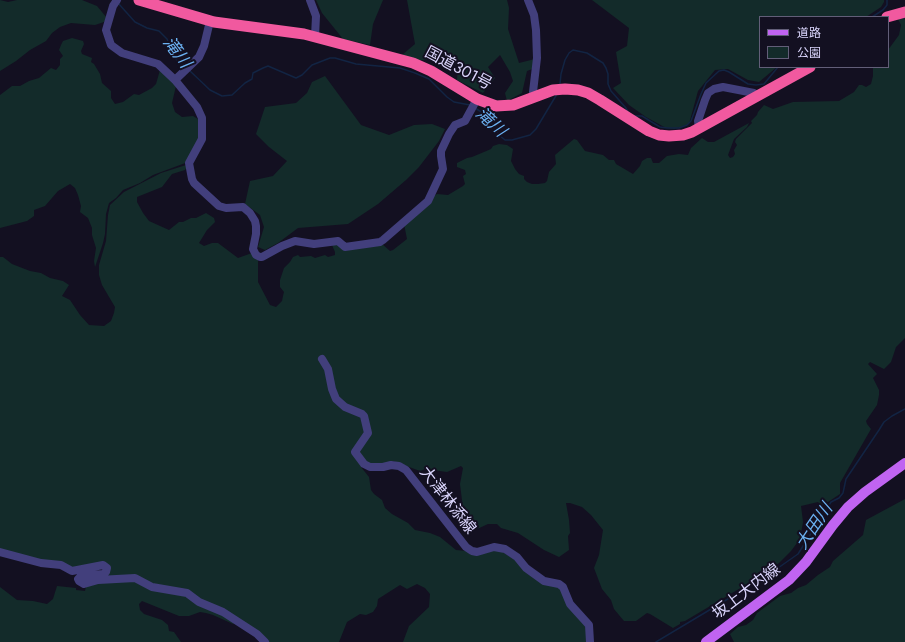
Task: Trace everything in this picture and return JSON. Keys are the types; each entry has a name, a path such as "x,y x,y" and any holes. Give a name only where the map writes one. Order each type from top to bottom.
{"highway":[{"name":"国道301号","path":"138,0 210,21 286,31 315,37 413,63 431,71 477,100 492,105 513,105 557,90 572,89 588,93 634,123 659,135 683,135 699,128 808,68"},
{"path":"889,16 905,12"}],"main road":[{"name":"坂上大内線","path":"706,642 789,580 806,562 848,506 905,463"}],"street":[{"path":"310,0 316,16 317,28 315,37"},
{"path":"528,0 534,15 536,42 536,69 533,92 535,97"},
{"path":"116,2 106,30 112,45 122,53 158,64 175,80 197,107 202,118 202,139 189,163 194,183 219,206 226,208 243,207 254,218 256,234 253,249 256,255 260,257 282,246 295,242 314,244 338,241 345,247 380,242 428,201 443,169 440,156 448,134 455,125 465,121 477,100"},
{"path":"175,80 201,54 210,21"},
{"path":"699,128 698,122 705,100 708,93 714,89 723,87 754,93 757,96"},
{"name":"大津林添線","path":"322,359 328,369 332,389 336,399 341,404 364,416 368,433 355,452 364,464 370,467 383,467 391,465 399,466 406,470 466,547 472,551 477,552 494,547 505,549 517,556 526,568 544,581 559,584 563,587 570,604 589,625 590,642"},
{"path":"0,552 41,563 61,565 72,571 103,565 107,568 106,572 81,576 78,579 84,584 98,580 135,578 152,587 187,593 199,602 223,612 256,634 265,642"}],"green space":[{"path":"0,0 8,2 17,0 82,0 97,6 107,18 104,22 95,25 71,23 60,27 52,33 46,41 30,50 0,71"},
{"path":"316,0 383,0 373,24 370,45 343,39 322,13"},
{"path":"407,0 507,0 509,8 508,29 519,63 535,59 535,68 527,71 522,93 507,101 505,93 513,81 510,72 500,55 488,67 495,78 483,93 457,80 458,65 436,60 408,60 402,55 415,44"},
{"path":"592,0 884,0 881,7 868,16 759,16 759,68 776,68 759,82 748,80 728,69 715,70 698,91 689,124 674,129 666,128 646,117 629,105 613,88 621,83 616,52 627,46 629,28"},
{"path":"905,18 905,338 896,347 891,362 884,369 870,362 868,364 877,374 873,378 879,390 877,405 866,421 871,429 840,483 840,494 822,506 818,502 801,506 803,522 800,539 779,563 764,574 685,621 680,622 680,624 673,628 647,613 636,621 624,621 614,609 611,600 602,589 594,568 599,555 603,530 591,515 582,507 566,503 570,533 568,536 569,550 559,557 544,550 518,533 501,528 497,524 488,524 475,530 464,516 460,484 463,468 461,466 447,472 425,469 420,471 393,461 384,465 364,463 361,467 369,477 371,490 382,500 385,508 392,514 408,523 415,530 440,537 456,550 476,552 496,548 560,587 587,624 589,642 403,642 409,626 429,607 430,594 425,588 417,584 407,589 400,585 378,599 377,606 373,612 366,615 360,614 347,622 339,642 268,642 223,610 138,578 97,579 109,569 81,569 0,551 0,257 3,257 12,264 30,271 41,273 50,278 63,281 69,285 62,296 70,300 89,325 104,326 111,321 115,307 102,285 99,275 99,265 106,241 110,205 124,192 161,173 186,165 187,167 185,170 172,174 162,187 137,197 137,202 143,213 149,221 169,230 179,222 196,218 206,213 214,218 215,222 207,230 199,243 204,246 212,243 218,243 238,258 252,253 258,258 258,282 270,305 276,307 282,301 284,292 280,287 280,280 284,268 293,257 298,255 300,257 311,256 315,258 325,255 328,257 335,255 332,245 340,244 381,243 390,251 393,250 407,239 404,224 434,196 437,194 448,195 465,184 463,176 466,174 465,170 457,167 457,163 491,149 493,146 499,144 507,145 513,149 511,161 515,169 519,174 524,176 524,179 527,182 532,184 545,183 547,181 549,172 556,164 555,155 574,139 577,140 585,151 603,155 609,160 614,160 616,164 633,174 640,166 642,161 647,158 651,158 653,163 659,163 667,156 679,154 688,155 691,148 702,138 708,142 714,142 749,123 747,127 734,139 728,155 730,158 733,157 735,154 734,150 737,145 735,142 736,139 752,123 751,121 764,105 773,109 793,102 839,101 854,92 859,85 866,87 871,84 873,68 889,68 889,49 899,35 901,25 898,19"},
{"path":"72,38 83,41 84,44 81,51 82,54 92,58 91,62 100,74 102,83 111,91 111,98 115,104 123,102 134,94 139,95 152,88 156,84 162,68 176,86 172,103 175,112 182,117 193,116 198,119 201,138 188,162 153,175 140,183 123,190 109,203 106,214 105,234 95,267 94,261 96,248 92,235 92,228 88,218 80,212 81,206 78,195 75,188 70,184 58,191 45,206 34,210 34,216 27,221 0,228 0,95 12,86 20,86 39,78 51,68 56,70 60,65 60,59 63,56 59,50 63,41"},
{"path":"325,76 361,125 389,135 414,125 432,124 445,129 439,141 419,167 378,204 348,224 298,228 278,243 265,250 258,247 264,227 260,215 245,204 250,181 273,176 287,161 269,147 256,134 265,107 296,103 307,93 312,82"},
{"path":"905,499 905,642 734,642 730,634 738,627 746,625 753,620 757,613 780,596 791,593 806,585 830,567 833,561 863,535 866,520"},
{"path":"134,580 182,593 235,622 233,624 213,615 200,612 189,616 179,616 142,601 139,604 140,610 144,614 162,620 168,625 169,631 174,632 181,642 0,642 0,587 17,600 47,604 53,599 57,586 76,588 76,590 85,591 86,586 96,582"}],"waterway":[{"name":"滝川","path":"874,16 883,10 887,5 887,0"},
{"name":"滝川","path":"118,3 135,22 147,28 159,31 167,39 178,62 184,66"},
{"name":"滝川","path":"560,84 565,60 569,53 573,50 587,53 603,63 608,74 608,84 611,91 628,112"},
{"name":"滝川","path":"189,70 210,90 222,96 232,95 245,83 252,79 253,73 268,66 296,78 302,75 312,65 330,58 335,58 356,64 400,68 415,73 429,79 454,102 470,105"},
{"name":"滝川","path":"634,116 642,116 660,127 679,128 687,125 691,121 706,83 719,71 724,70 748,84 756,85 764,84 777,68"},
{"name":"滝川","path":"475,108 486,115 499,135 505,140 512,140 530,135 536,129 557,94"},
{"name":"大田川","path":"656,642 768,575 798,554 831,502 839,498 843,493 846,479 884,422 905,409"}]}
